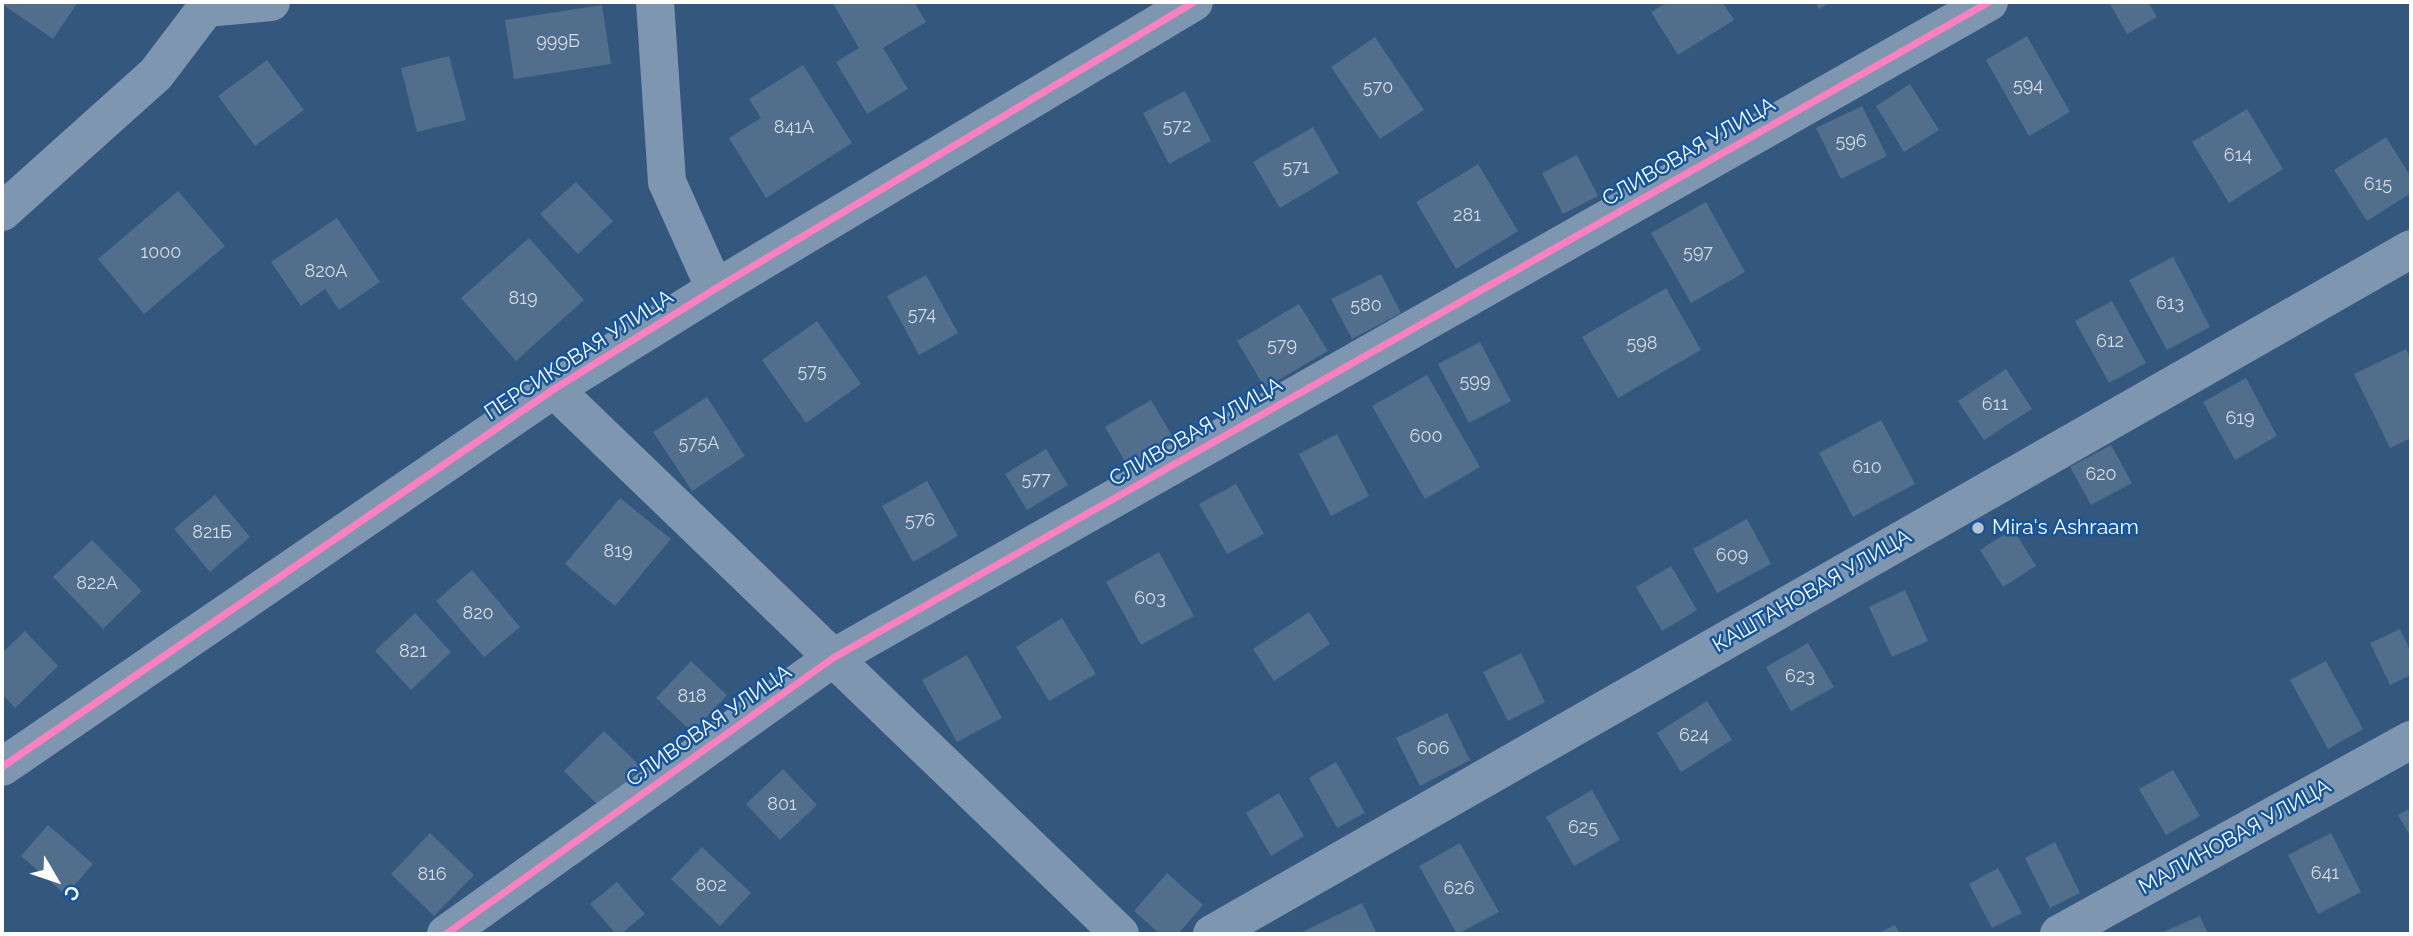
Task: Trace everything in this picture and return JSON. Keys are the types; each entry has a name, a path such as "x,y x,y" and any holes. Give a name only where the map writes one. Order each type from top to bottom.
{"street":[{"path":"2,212 156,74 206,5 271,2"},
{"path":"655,2 667,182 715,289"},
{"name":"ПЕРСИКОВАЯ УЛИЦА","path":"2,767 554,389 715,289 1194,2"},
{"name":"СЛИВОВАЯ УЛИЦА","path":"446,934 833,659 1989,2"},
{"name":"КАШТАНОВАЯ УЛИЦА","path":"1212,934 2411,248"},
{"path":"554,389 1120,934"},
{"name":"МАЛИНОВАЯ УЛИЦА","path":"2059,934 2411,740"}],"building":[{"path":"2,2 78,2 53,39"},
{"path":"832,2 914,2 926,22 883,48 908,89 867,114 836,62 859,48"},
{"path":"1668,2 1722,2 1734,20 1678,55 1651,12"},
{"path":"1815,2 1831,2 1819,9"},
{"path":"2109,2 2148,2 2157,17 2127,34"},
{"path":"602,5 611,64 514,79 505,20"},
{"path":"2027,36 2070,112 2029,136 1986,60"},
{"path":"1375,37 1424,110 1380,139 1331,67"},
{"path":"449,56 466,120 417,132 401,68"},
{"path":"267,60 304,110 255,146 218,96"},
{"path":"803,65 852,143 766,198 729,138 761,118 749,99"},
{"path":"1910,84 1939,130 1904,152 1876,106"},
{"path":"1185,91 1211,141 1169,164 1143,113"},
{"path":"1862,106 1887,156 1841,179 1816,128"},
{"path":"2247,109 2283,169 2229,203 2192,142"},
{"path":"1313,127 1339,173 1280,208 1253,162"},
{"path":"2386,137 2411,177 2411,193 2367,221 2334,170"},
{"path":"1577,155 1598,196 1563,214 1542,173"},
{"path":"1478,164 1518,231 1456,269 1416,202"},
{"path":"576,182 613,221 578,254 540,214"},
{"path":"178,191 225,246 144,314 98,259"},
{"path":"1706,202 1745,272 1691,303 1651,233"},
{"path":"337,218 380,282 339,310 325,289 301,306 271,262"},
{"path":"529,238 584,300 516,361 461,298"},
{"path":"2173,257 2210,327 2167,350 2129,280"},
{"path":"1381,274 1401,313 1352,339 1331,299"},
{"path":"926,275 958,333 919,355 887,296"},
{"path":"1666,288 1701,350 1618,398 1582,337"},
{"path":"2112,301 2146,363 2109,383 2075,321"},
{"path":"1299,304 1328,351 1265,388 1237,341"},
{"path":"817,321 861,384 806,423 762,360"},
{"path":"1480,342 1511,401 1469,423 1438,364"},
{"path":"2406,349 2411,360 2411,438 2390,448 2354,374"},
{"path":"2006,369 2032,409 1984,440 1958,401"},
{"path":"1427,375 1480,467 1425,499 1372,406"},
{"path":"2246,378 2277,436 2235,460 2203,402"},
{"path":"707,397 745,456 692,491 653,432"},
{"path":"1151,400 1181,451 1135,479 1105,427"},
{"path":"1881,420 1915,484 1853,517 1819,453"},
{"path":"1337,434 1369,496 1331,516 1299,454"},
{"path":"2111,445 2132,483 2091,505 2070,467"},
{"path":"1046,449 1068,485 1027,510 1005,474"},
{"path":"927,481 958,536 913,562 882,506"},
{"path":"1236,484 1264,534 1227,554 1199,504"},
{"path":"215,495 250,537 210,572 174,529"},
{"path":"620,498 671,539 615,606 565,564"},
{"path":"1747,519 1771,564 1717,593 1693,549"},
{"path":"2013,529 2036,566 2003,587 1980,550"},
{"path":"92,540 142,591 103,629 53,577"},
{"path":"1159,552 1194,616 1141,645 1106,582"},
{"path":"1671,566 1697,610 1662,631 1636,587"},
{"path":"472,570 520,627 484,657 436,601"},
{"path":"1905,590 1928,641 1892,657 1869,607"},
{"path":"1309,612 1330,644 1274,681 1253,649"},
{"path":"415,613 451,652 411,690 375,651"},
{"path":"1062,618 1096,674 1049,701 1016,647"},
{"path":"2400,629 2411,652 2411,675 2390,685 2370,643"},
{"path":"25,631 58,666 15,708 2,694 2,653"},
{"path":"1808,643 1834,687 1791,711 1766,667"},
{"path":"1521,653 1545,702 1508,721 1483,672"},
{"path":"967,655 1002,718 957,742 922,680"},
{"path":"691,661 727,695 692,732 656,698"},
{"path":"2326,661 2363,729 2328,749 2290,680"},
{"path":"1707,701 1732,740 1681,772 1657,733"},
{"path":"1447,713 1470,760 1420,786 1396,738"},
{"path":"604,731 641,767 601,808 564,771"},
{"path":"1336,762 1365,813 1337,828 1309,778"},
{"path":"783,769 817,805 780,840 746,804"},
{"path":"2173,770 2200,816 2166,835 2139,789"},
{"path":"1592,790 1620,840 1574,866 1546,817"},
{"path":"1279,793 1304,836 1271,856 1246,813"},
{"path":"2411,808 2411,837 2398,815"},
{"path":"48,825 93,864 66,895 21,856"},
{"path":"430,833 474,875 434,916 391,874"},
{"path":"2331,833 2361,892 2318,914 2288,855"},
{"path":"2055,842 2080,893 2050,908 2025,858"},
{"path":"1460,843 1499,912 1457,934 1419,866"},
{"path":"702,847 751,893 720,926 671,879"},
{"path":"1998,868 2022,913 1992,928 1969,884"},
{"path":"1167,873 1203,905 1178,934 1160,934 1134,911"},
{"path":"617,882 645,914 621,934 616,934 590,904"},
{"path":"1362,903 1377,934 1298,934"},
{"path":"2200,916 2208,934 2158,934"},
{"path":"1895,925 1900,934 1876,934"}],"cycle path":[{"path":"2,767 554,389 715,289 1194,2"},
{"path":"446,934 833,658 1989,2"}],"place":[{"name":"Mira's Ashraam","path":"1978,528"}]}
